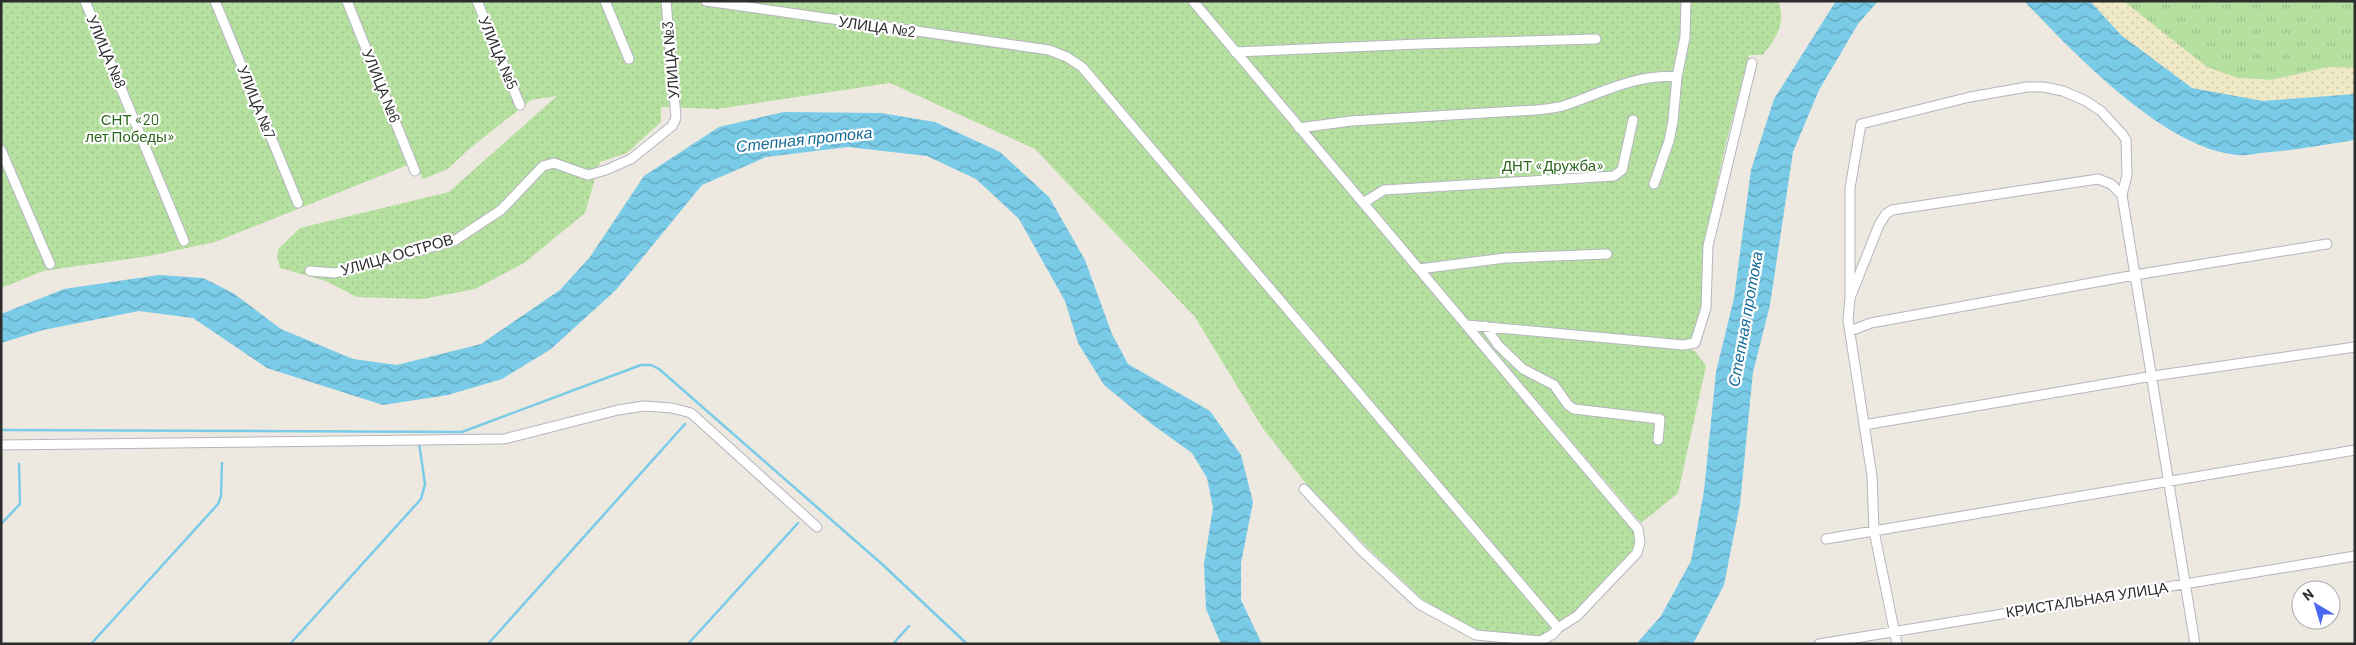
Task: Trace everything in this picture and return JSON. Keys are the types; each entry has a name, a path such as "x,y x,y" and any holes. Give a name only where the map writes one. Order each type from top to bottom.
{"street":[{"name":"УЛИЦА №8","path":"84,1 184,241"},
{"name":"УЛИЦА №7","path":"215,1 298,203"},
{"name":"УЛИЦА №6","path":"346,1 415,171"},
{"name":"УЛИЦА №5","path":"477,1 520,105"},
{"path":"605,1 629,59"},
{"name":"УЛИЦА №3","path":"666,1 676,118"},
{"name":"УЛИЦА №2","path":"706,1 1049,50 1067,57 1082,67 1558,628"},
{"path":"1193,1 1638,528 1640,542 1637,553 1577,616 1541,641 1476,635 1420,604 1362,551 1304,489"},
{"path":"1654,184 1669,141 1677,77 1686,37 1686,1"},
{"path":"1235,52 1596,39"},
{"path":"1467,325 1683,345 1695,342 1706,308 1708,246 1752,63"},
{"path":"1299,128 1351,120 1536,110 1561,106 1623,84 1665,76 1677,77"},
{"path":"1897,644 1874,531 1872,476 1848,314 1850,298 1850,188 1861,124 1970,97 2027,87 2044,87 2063,91 2084,100 2101,111 2126,140 2125,162 2127,175 2122,195 2153,376 2168,483 2195,644"},
{"name":"УЛИЦА ОСТРОВ","path":"310,271 335,273 454,240 501,210 543,166 554,163 588,175 606,170 631,159 672,126 676,118"},
{"path":"1363,204 1384,190 1614,176 1622,170 1632,120"},
{"path":"1,150 50,264"},
{"path":"1850,298 1879,225 1886,214 1892,210 2098,179 2111,184 2122,195"},
{"path":"1850,331 1871,323 2135,275 2327,244"},
{"path":"1419,270 1505,258 1607,254"},
{"path":"1485,326 1498,345 1523,369 1554,385 1568,405 1574,409 1660,419 1658,440"},
{"path":"1864,425 2153,376 2355,347"},
{"path":"1,444 504,439 618,410 644,406 672,408 691,413 817,527"},
{"path":"1826,540 2355,450"},
{"name":"КРИСТАЛЬНАЯ УЛИЦА","path":"1819,644 2355,556"}],"green space":[{"name":"СНТ «20 лет Победы»","path":"1,1 1188,1 1636,534 1637,548 1575,613 1541,638 1478,631 1424,601 1367,547 1307,485 1262,427 1195,317 1035,149 890,83 717,109 661,107 661,122 627,153 600,162 585,213 524,263 475,289 423,299 357,297 326,281 280,268 277,256 279,248 300,228 449,192 557,96 531,100 469,149 448,169 423,179 415,162 215,242 149,256 43,271 1,288"},
{"name":"ДНТ «Дружба»","path":"1197,1 1778,1 1781,23 1776,36 1763,55 1749,55 1725,147 1703,250 1702,302 1689,349 1695,351 1706,366 1678,493 1641,523"},
{"path":"2123,1 2355,1 2355,68 2329,67 2271,80 2237,78 2207,67"}],"sand":[{"path":"2090,1 2123,1 2207,67 2237,78 2271,80 2329,67 2355,68 2355,94 2263,101 2192,88 2121,35"}],"water":[{"name":"Степная протока","path":"1836,1 1878,1 1858,24 1819,90 1793,152 1770,305 1753,372 1740,504 1724,585 1693,644 1636,644 1661,616 1691,561 1704,491 1716,372 1734,298 1751,170 1774,99"},
{"path":"2024,1 2090,1 2121,35 2192,88 2263,101 2355,94 2355,140 2243,155 2209,149 2180,135 2150,117 2122,95 2094,71"},
{"name":"Степная протока","path":"784,112 881,113 935,122 1000,152 1049,197 1085,260 1112,334 1128,364 1210,411 1241,455 1253,502 1241,563 1241,600 1262,644 1221,644 1206,609 1204,564 1213,508 1207,478 1192,453 1153,425 1104,385 1078,343 1065,301 1019,219 976,179 927,156 848,147 766,157 702,185 616,290 551,349 502,379 448,395 383,405 267,368 193,318 139,311 43,330 1,343 1,314 64,289 159,275 203,278 233,293 281,329 353,359 397,365 481,344 560,290 590,257 644,176 719,127"}],"waterway":[{"path":"1,430 462,432 641,365 651,365 659,369 883,565 967,644"},
{"path":"488,644 685,424"},
{"path":"290,644 421,499 425,484 419,443"},
{"path":"91,644 218,504 221,496 222,463"},
{"path":"1,524 20,504 19,464"},
{"path":"688,644 798,523"},
{"path":"893,644 909,626"}]}
